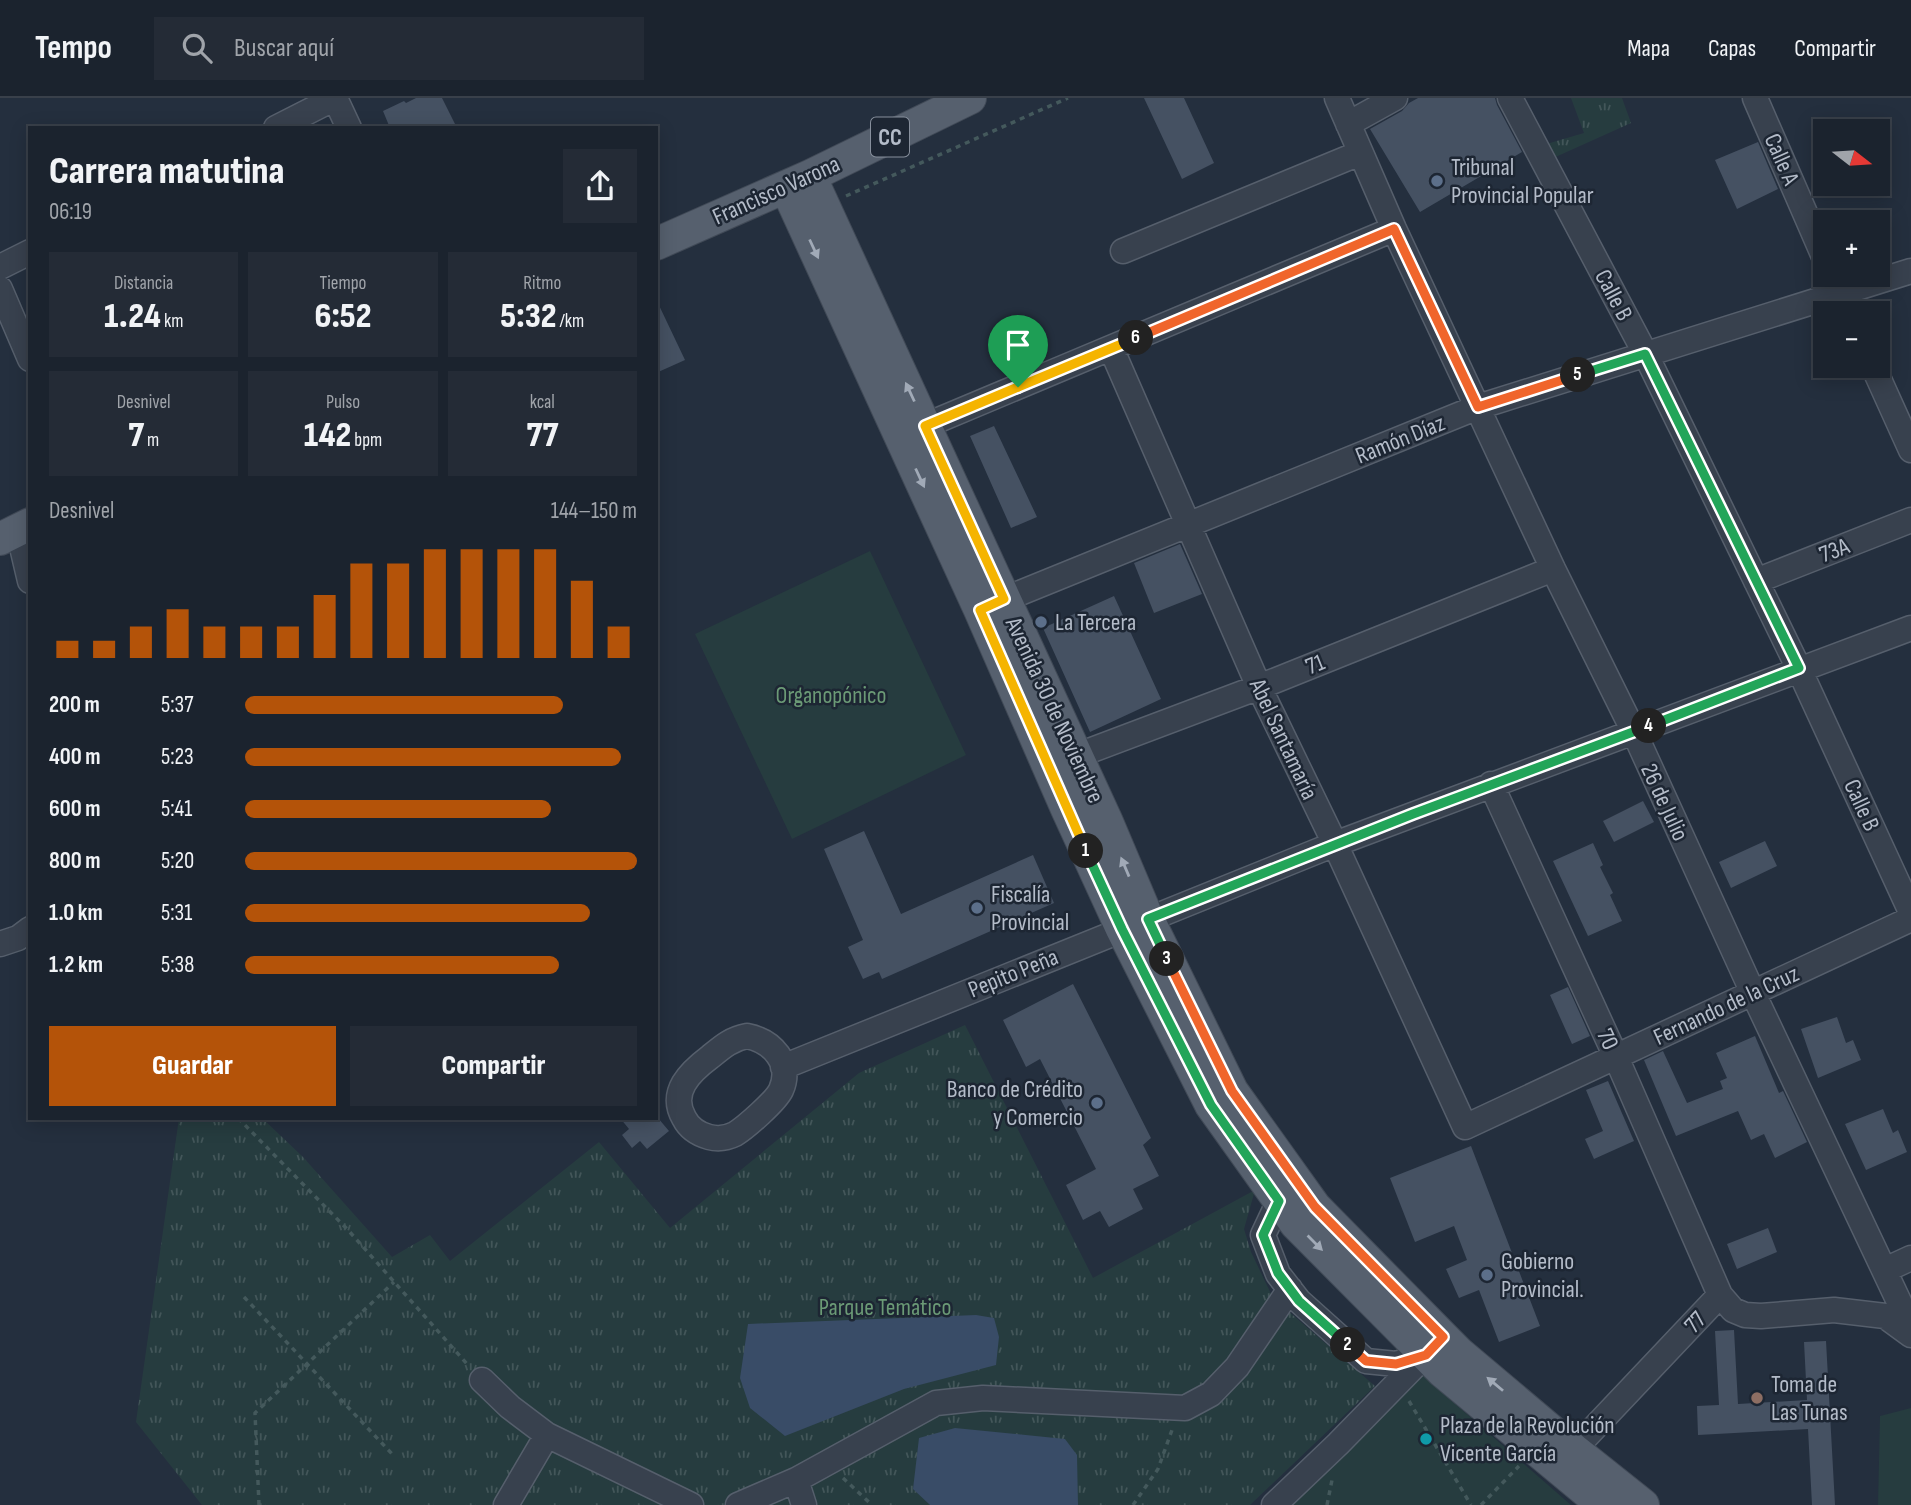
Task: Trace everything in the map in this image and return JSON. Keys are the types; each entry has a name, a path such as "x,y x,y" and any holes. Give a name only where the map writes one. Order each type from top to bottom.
{"main road":[{"name":"Francisco Varona","path":"658,243 798,182 970,98"},
{"name":"Avenida 30 de Noviembre","path":"798,182 824,206 913,430"},
{"name":"Avenida 30 de Noviembre","path":"798,182 992,604 1067,809 1288,1191 1315,1207 1434,1346 1470,1362 1603,1505"},
{"name":"Avenida 30 de Noviembre","path":"992,604 1076,756 1107,822 1135,924"},
{"name":"Avenida 30 de Noviembre","path":"1555,1455 1643,1505"}],"street":[{"path":"280,126 335,98 348,126"},
{"name":"26 de Julio","path":"1337,98 1394,229 1911,1327"},
{"path":"1348,124 1395,98"},
{"name":"Calle B","path":"1510,98 1645,354 1799,668 1911,912"},
{"name":"Calle A","path":"1755,98 1813,231"},
{"path":"1123,251 1360,153"},
{"path":"913,430 1394,229"},
{"path":"0,267 28,253"},
{"name":"Ramón Díaz","path":"992,604 1478,407 1911,271"},
{"path":"0,289 28,354"},
{"name":"Abel Santamaría","path":"1111,348 1259,687 1465,1127"},
{"path":"1881,378 1902,408 1911,450"},
{"name":"73A","path":"1756,581 1911,520"},
{"path":"16,531 28,575"},
{"name":"71","path":"1076,756 1259,687 1553,569"},
{"name":"Pepito Peña","path":"783,1067 1335,845 1911,628"},
{"name":"70","path":"1491,785 1616,1056 1720,1295"},
{"name":"Fernando de la Cruz","path":"1465,1127 1911,919"},
{"path":"0,944 18,938 28,930"},
{"path":"734,1039 760,1039 779,1055 783,1067 781,1091 774,1101 735,1134 724,1138 711,1138 690,1127 683,1117 679,1104 685,1079 734,1039"},
{"path":"1288,1191 1263,1235 1278,1273 1299,1301 1366,1361 1396,1364 1434,1346"},
{"path":"1885,1270 1911,1258"},
{"path":"738,1505 796,1480 936,1403 983,1398 1185,1408 1211,1394 1237,1367 1290,1289"},
{"name":"77","path":"1555,1455 1720,1295 1733,1310 1745,1315 1834,1310 1885,1316 1911,1335"},
{"path":"1274,1505 1399,1384 1434,1346"},
{"path":"482,1380 510,1407 547,1436 691,1505"},
{"path":"506,1505 547,1436"},
{"path":"796,1480 804,1505"}],"path":[{"path":"824,206 1068,98"},
{"path":"239,1120 348,1230 482,1380"},
{"path":"259,1505 255,1413 394,1282"},
{"path":"244,1297 394,1456"},
{"path":"1399,1384 1471,1505"},
{"path":"1133,1505 1158,1469 1180,1408"},
{"path":"1481,1505 1555,1455"},
{"path":"828,1463 872,1505"}],"green space":[{"path":"1571,98 1622,98 1631,123 1551,159 1543,145 1584,133"},
{"name":"Organopónico","path":"870,551 966,755 792,839 695,634"},
{"name":"Parque Temático","path":"965,1025 1093,1278 1255,1190 1244,1229 1251,1252 1273,1298 1375,1386 1250,1505 202,1505 136,1422 179,1120 264,1120 303,1157 392,1257 430,1235 450,1261 599,1142 670,1228 859,1073"},
{"name":"Plaza de la Revolución Vicente García","path":"1421,1374 1571,1505 1292,1505"},
{"path":"1911,1408 1911,1505 1878,1505 1880,1416"}],"water":[{"path":"976,1315 994,1318 999,1337 996,1365 904,1389 785,1436 750,1408 740,1378 748,1324"},
{"path":"955,1428 1065,1439 1077,1455 1078,1505 930,1505 913,1489 919,1438"}],"building":[{"path":"416,98 442,98 456,126 389,126 383,111 404,101 406,103"},
{"path":"1144,98 1184,98 1214,163 1182,179"},
{"name":"Tribunal Provincial Popular","path":"1418,98 1495,98 1522,152 1420,212 1370,129 1402,111"},
{"path":"1758,142 1778,189 1737,209 1715,160"},
{"path":"658,303 685,360 658,372"},
{"path":"994,426 1037,517 1011,528 970,436"},
{"path":"1180,544 1202,594 1154,613 1134,563"},
{"path":"1114,596 1161,699 1090,732 1043,628"},
{"path":"1643,801 1654,822 1614,842 1603,821"},
{"name":"Fiscalía Provincial","path":"864,831 901,914 1033,855 1054,903 882,979 879,972 863,979 848,947 863,940 824,849"},
{"path":"1765,841 1777,866 1731,888 1719,862"},
{"path":"1593,843 1603,865 1600,867 1613,893 1610,895 1622,921 1588,936 1553,861"},
{"name":"Banco de Crédito y Comercio","path":"1073,984 1151,1138 1143,1145 1159,1176 1133,1189 1143,1209 1109,1227 1100,1211 1083,1220 1066,1185 1096,1169 1040,1059 1026,1067 1003,1020"},
{"path":"1568,987 1590,1036 1572,1044 1550,995"},
{"path":"1837,1017 1846,1043 1853,1040 1861,1060 1818,1078 1801,1029"},
{"path":"1755,1036 1779,1093 1783,1091 1807,1142 1775,1158 1764,1134 1751,1140 1738,1111 1676,1136 1644,1060 1663,1051 1687,1103 1723,1089 1720,1081 1727,1078 1716,1053"},
{"path":"1608,1081 1634,1141 1594,1159 1585,1139 1603,1131 1586,1090"},
{"path":"1883,1109 1893,1133 1898,1130 1907,1152 1866,1170 1845,1124"},
{"path":"658,1118 669,1131 647,1149 640,1141 632,1148 622,1135 629,1129 622,1120"},
{"path":"1471,1146 1540,1326 1499,1342 1479,1290 1459,1298 1446,1269 1467,1260 1454,1226 1415,1242 1390,1178"},
{"path":"1768,1228 1777,1252 1737,1269 1727,1244"},
{"path":"1734,1330 1738,1404 1807,1400 1804,1342 1826,1341 1835,1505 1812,1505 1808,1429 1698,1435 1697,1406 1719,1405 1715,1331"}],"place":[{"name":"Tribunal Provincial Popular","path":"1437,181"},
{"name":"La Tercera","path":"1041,622"},
{"name":"Fiscalía Provincial","path":"977,908"},
{"name":"Banco de Crédito y Comercio","path":"1097,1103"},
{"name":"Gobierno Provincial.","path":"1487,1275"},
{"name":"Toma de Las Tunas","path":"1757,1398"},
{"name":"Plaza de la Revolución Vicente García","path":"1426,1439"}],"route":[{"path":"1394,229 1478,407 1645,354 1799,668 1413,814 1148,919 1232,1091 1315,1207 1443,1337 1426,1355 1396,1364 1366,1361 1299,1301 1278,1273 1263,1235 1279,1201 1211,1105 1122,929 980,610 1004,599 925,426 1018,387 1394,229"}]}
